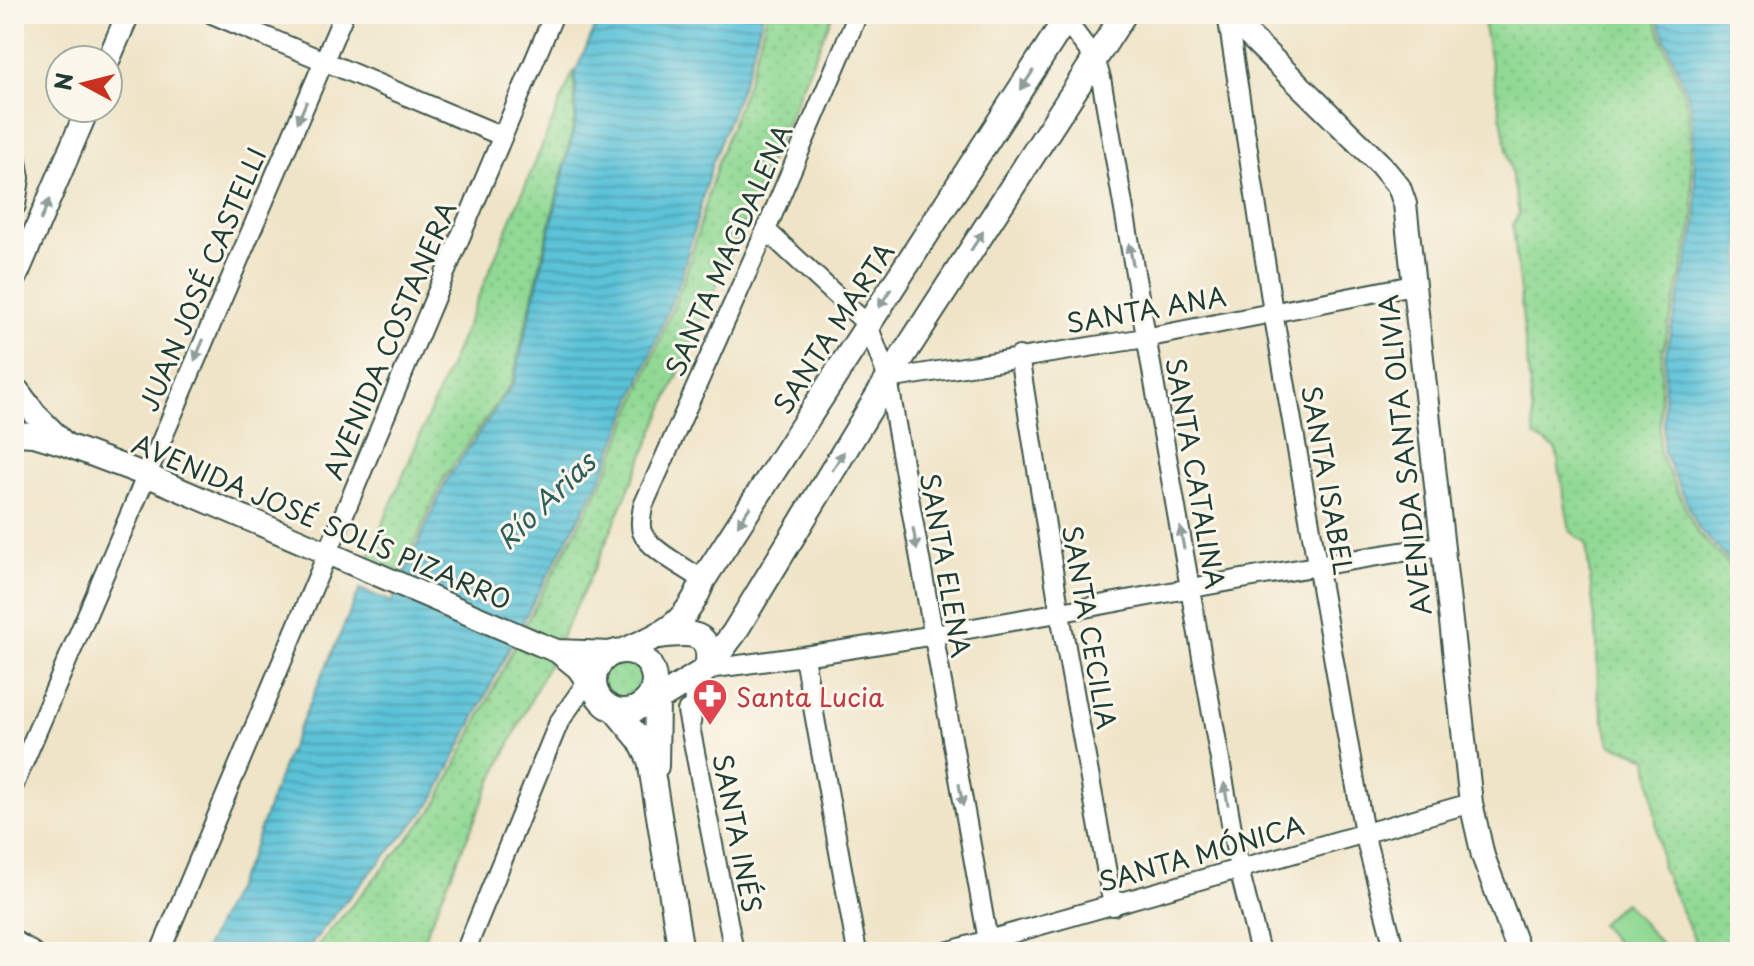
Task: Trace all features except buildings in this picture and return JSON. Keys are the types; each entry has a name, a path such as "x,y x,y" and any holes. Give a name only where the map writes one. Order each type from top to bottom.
{"main road":[{"path":"656,696 648,662 638,654 605,677 629,711 707,669 734,633 888,379 1124,14"},
{"name":"SANTA MARTA","path":"605,677 685,617 1065,16"},
{"path":"700,590 705,626 714,632 734,633"},
{"path":"656,637 681,633 705,640 710,653 707,669"},
{"name":"AVENIDA JOSÉ SOLÍS PIZARRO","path":"605,677 650,760 681,952"},
{"name":"AVENIDA JOSÉ SOLÍS PIZARRO","path":"656,696 656,785"}],"street":[{"path":"115,44 128,14"},
{"path":"212,14 502,136"},
{"name":"JUAN JOSÉ CASTELLI","path":"14,785 344,14"},
{"name":"AVENIDA COSTANERA","path":"160,952 554,14"},
{"name":"SANTA MAGDALENA","path":"700,590 642,534 640,521 643,506 858,14"},
{"name":"AVENIDA SANTA OLIVIA","path":"1227,14 1380,164 1399,187 1409,222 1413,285 1471,803 1483,856 1519,952"},
{"name":"SANTA ISABEL","path":"1227,14 1273,312 1364,833 1395,952"},
{"name":"SANTA CATALINA","path":"1065,16 1095,59 1101,78 1239,869 1260,952"},
{"path":"14,281 81,124"},
{"path":"14,156 18,178 14,205"},
{"name":"SANTA ELENA","path":"766,230 868,325 888,379 989,946"},
{"name":"SANTA ANA","path":"888,379 1145,338 1413,285"},
{"name":"SANTA CECILIA","path":"1019,356 1060,614 1113,906"},
{"path":"14,418 18,403 16,386"},
{"name":"AVENIDA JOSÉ SOLÍS PIZARRO","path":"16,386 35,414 64,444"},
{"name":"AVENIDA JOSÉ SOLÍS PIZARRO","path":"14,434 34,435 64,444 146,475 548,648 605,677"},
{"path":"707,669 932,636 1317,564 1441,546"},
{"name":"AVENIDA JOSÉ SOLÍS PIZARRO","path":"548,648 578,668 605,677"},
{"path":"804,657 857,952"},
{"name":"SANTA INÉS","path":"691,723 695,690 707,669"},
{"path":"465,952 559,722 573,698 605,677"},
{"name":"SANTA INÉS","path":"656,696 683,699 691,723 734,952"},
{"name":"SANTA MÓNICA","path":"946,952 989,946 1113,906 1471,803"},
{"path":"14,940 33,952"}],"green space":[{"path":"767,14 833,14 598,561 488,789 418,952 312,952 435,807 526,623 605,477 685,277 718,161 751,72"},
{"path":"1494,14 1653,14 1688,106 1694,219 1662,355 1659,452 1697,532 1738,574 1740,952 1700,952 1662,868 1648,758 1610,744 1598,695 1597,640 1586,543 1570,531 1556,449 1535,437 1513,225 1519,213 1483,21"},
{"path":"574,70 575,119 512,382 444,478 402,573 368,559"},
{"path":"622,659 637,665 643,680 637,695 622,701 607,695 601,680 607,665"},
{"path":"1624,902 1663,946 1656,952 1624,952 1600,924"}],"water":[{"name":"Río Arias","path":"601,14 763,14 748,69 712,164 681,278 602,476 522,623 432,803 305,952 203,952 249,859 287,755 360,589 392,602 447,479 514,383 576,120 576,70"},
{"path":"1656,14 1740,14 1740,572 1699,529 1663,451 1665,356 1697,219 1691,105"}],"place":[{"name":"Santa Lucia","path":"710,727"}]}
